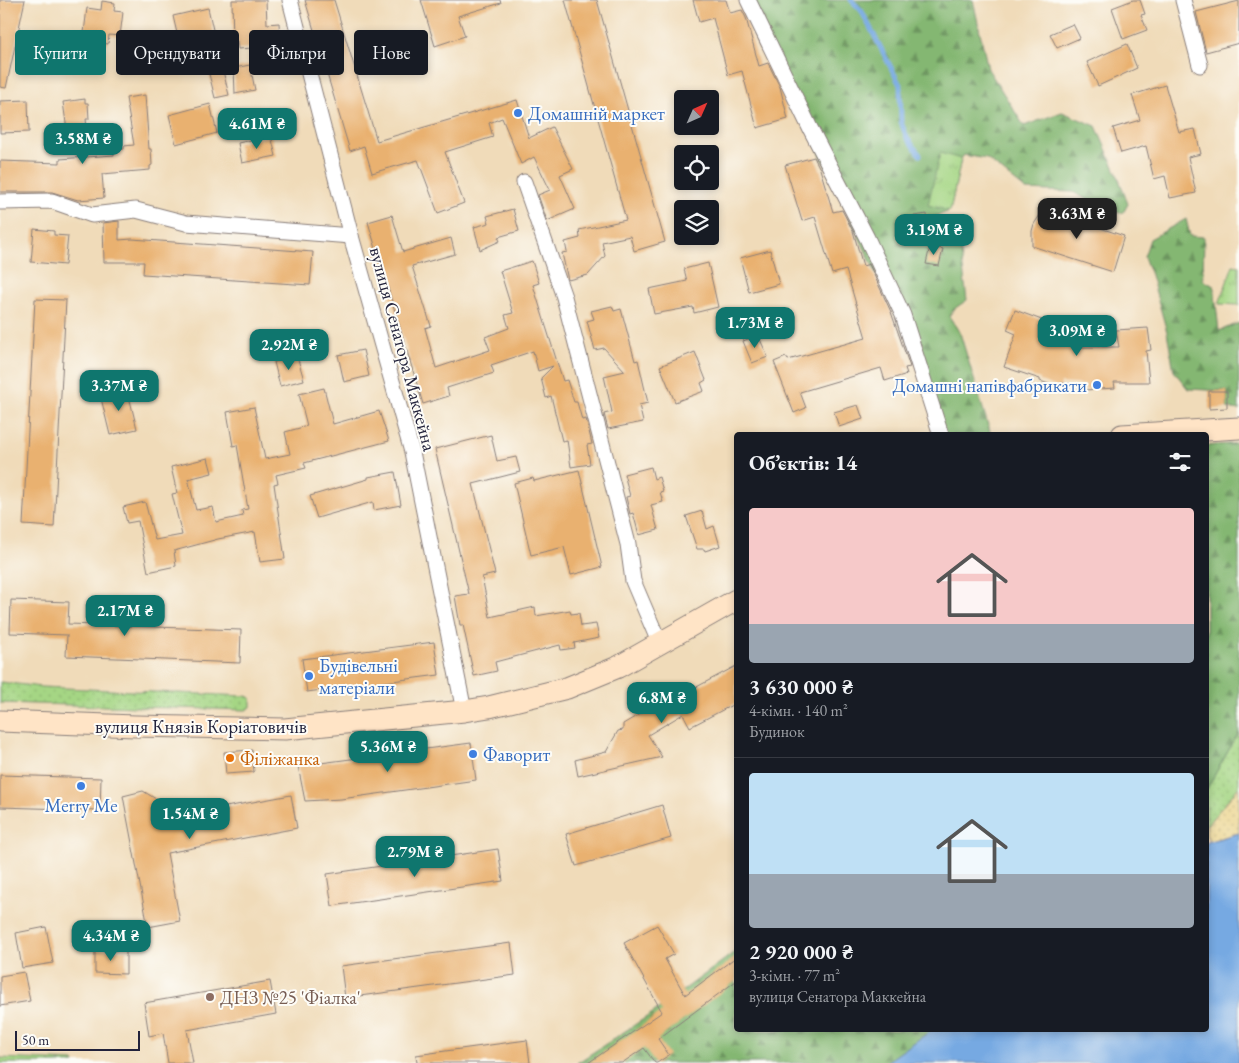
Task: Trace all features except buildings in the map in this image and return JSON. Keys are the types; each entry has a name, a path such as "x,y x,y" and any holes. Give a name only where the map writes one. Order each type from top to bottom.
{"main road":[{"path":"1172,432 1239,428"},
{"name":"вулиця Князів Коріатовичів","path":"0,721 285,729 489,708 567,688 618,667 734,601"}],"street":[{"name":"вулиця Сенатора Маккейна","path":"290,0 351,236 412,452 464,711"},
{"path":"748,0 903,314 940,432"},
{"path":"1182,0 1200,65"},
{"path":"524,182 564,297 628,544 633,581 659,642"},
{"path":"0,202 52,201 92,216 136,210 186,223 351,236"}],"green space":[{"path":"748,0 973,0 988,69 1024,126 1062,112 1096,126 1128,204 1123,213 1113,212 1073,192 1026,190 987,159 964,155 961,159 950,211 931,218 936,241 960,245 967,300 954,309 949,316 960,333 990,432 940,432 918,363"},
{"path":"940,153 961,159 950,211 928,205"},
{"path":"1186,219 1190,236 1204,237 1203,280 1214,286 1219,331 1239,323 1239,410 1227,408 1227,391 1188,389 1174,371 1167,332 1144,257 1150,239"},
{"path":"1233,265 1239,266 1239,305 1219,304"},
{"path":"1239,443 1239,732 1209,785 1209,446"},
{"path":"0,682 42,687 246,696 251,698 251,707 246,710 0,703"},
{"path":"1239,732 1239,787 1209,822 1209,785"},
{"path":"734,952 734,1032 929,1032 885,1063 577,1063 654,1012"},
{"path":"0,1058 74,1061 75,1063 0,1063"}],"sand":[{"path":"1239,787 1239,833 1210,841 1209,822"}],"water":[{"path":"1239,833 1239,1063 885,1063 929,1032 1209,1032 1210,841"}],"waterway":[{"path":"851,0 861,10 900,85 901,122 907,138 920,155"}],"place":[{"name":"Домашній маркет","path":"518,113"},
{"name":"Домашні напівфабрикати","path":"1097,385"},
{"name":"Будівельні матеріали","path":"309,676"},
{"name":"Фаворит","path":"473,754"},
{"name":"Філіжанка","path":"230,758"},
{"name":"Merry Me","path":"81,786"},
{"name":"ДНЗ №25 'Фіалка'","path":"210,997"}]}
